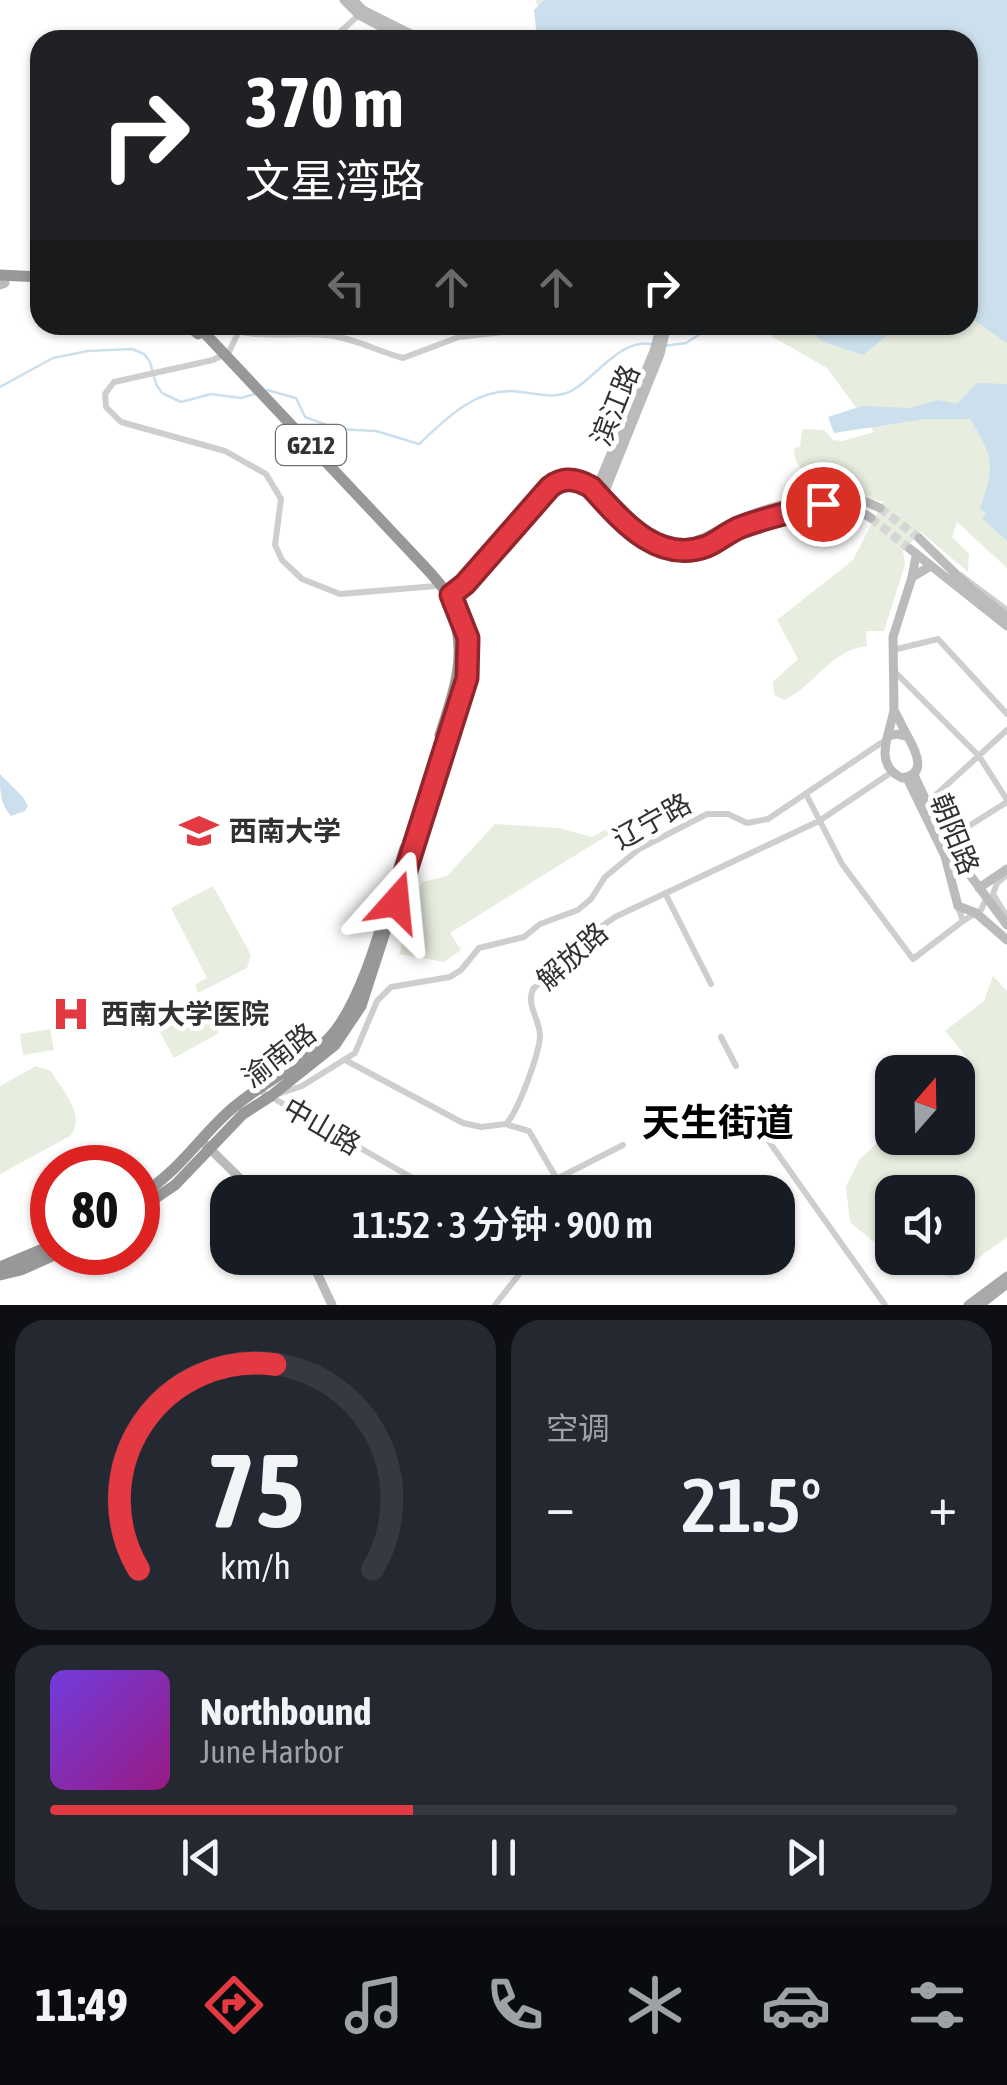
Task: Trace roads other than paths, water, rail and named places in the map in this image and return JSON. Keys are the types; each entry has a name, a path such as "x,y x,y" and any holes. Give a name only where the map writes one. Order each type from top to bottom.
{"highway":[{"path":"1,282 30,278"},
{"path":"1,282 30,284"},
{"name":"渝南路","path":"160,1182 265,1093 335,1045 354,1018 370,981 467,678 468,638 445,592 201,335"},
{"name":"渝南路","path":"160,1195 175,1185 206,1146"},
{"path":"1,1276 30,1258"},
{"path":"1,1276 30,1262"}],"main road":[{"path":"344,0 389,30"},
{"path":"353,0 361,13 399,30"},
{"name":"滨江路","path":"600,491 660,335"},
{"path":"445,592 465,584 556,482 580,481 600,491 655,537 678,543 702,538 757,513 822,497 840,495 880,508"},
{"path":"600,491 645,539 665,550 708,545 740,528 823,504 858,510 871,518"},
{"path":"919,538 970,588 1007,614"},
{"path":"1005,919 986,899 945,840 928,802 910,777 892,772 883,751 894,710 893,637 912,577 913,552 1007,626"},
{"path":"912,577 929,567"},
{"path":"894,710 919,763 910,777"},
{"path":"886,738 897,734 908,737"},
{"name":"朝阳路","path":"910,777 944,856 958,906 976,914 1007,940"},
{"path":"979,888 1007,872"},
{"path":"989,924 992,916 1005,919"},
{"path":"206,1146 236,1175"},
{"path":"318,1275 332,1305"},
{"path":"968,1305 1007,1276"},
{"path":"980,1305 1007,1284"}],"street":[{"path":"342,30 361,13"},
{"path":"237,335 229,352 136,376 107,388 106,407 113,416 150,431 225,451 266,474 281,499 276,545 282,560 302,579 340,594 445,592"},
{"path":"297,335 354,340 403,358 459,337 476,335"},
{"path":"893,650 938,638 1007,714"},
{"path":"894,671 979,756 1007,801 945,840"},
{"path":"928,802 1007,730"},
{"name":"辽宁路","path":"347,1061 360,1045 376,1000 391,986 450,978 479,948 524,937 540,924 578,910 605,878 639,849 707,814 728,814 758,823 807,796 886,738"},
{"name":"解放路","path":"506,1124 516,1111 540,1042 530,1004 532,989 588,936 615,917 665,892 819,821 892,772"},
{"path":"807,796 842,864 913,959 976,914 986,899"},
{"path":"1005,919 993,894 1007,872"},
{"path":"665,892 711,984"},
{"path":"958,906 963,921"},
{"path":"721,1036 736,1066"},
{"path":"265,1093 302,1086 347,1061 463,1122 481,1127 506,1124 528,1131 554,1175"},
{"name":"中山路","path":"265,1093 407,1175"},
{"path":"753,1119 884,1305"},
{"path":"562,1175 620,1146"},
{"path":"496,1305 519,1275"}],"water":[{"path":"544,0 1007,0 1007,343 978,323 978,30 536,30 534,10"},
{"path":"815,335 888,335 863,355 821,341"},
{"path":"977,383 1007,384 1007,541 982,518 986,514 980,508 990,462 970,419 925,419 834,433 828,417 862,406 910,408 938,400 957,404"},
{"path":"0,774 23,797 28,806 25,811 11,816 7,811 1,797"}],"waterway":[{"path":"664,346 686,343 698,335"},
{"path":"267,390 296,398 305,417 338,429 376,431 419,444 472,401 497,392 566,393 629,347 651,344"},
{"path":"0,387 53,358 132,349 150,362 162,393 181,402 211,394 241,398 255,394"}],"tunnel":[{"path":"880,508 919,538"},
{"path":"871,518 910,549"}],"place":[{"name":"西南大学","path":"199,831"},
{"name":"西南大学医院","path":"71,1014"}],"district":[{"name":"天生街道","path":"718,1123"}]}
